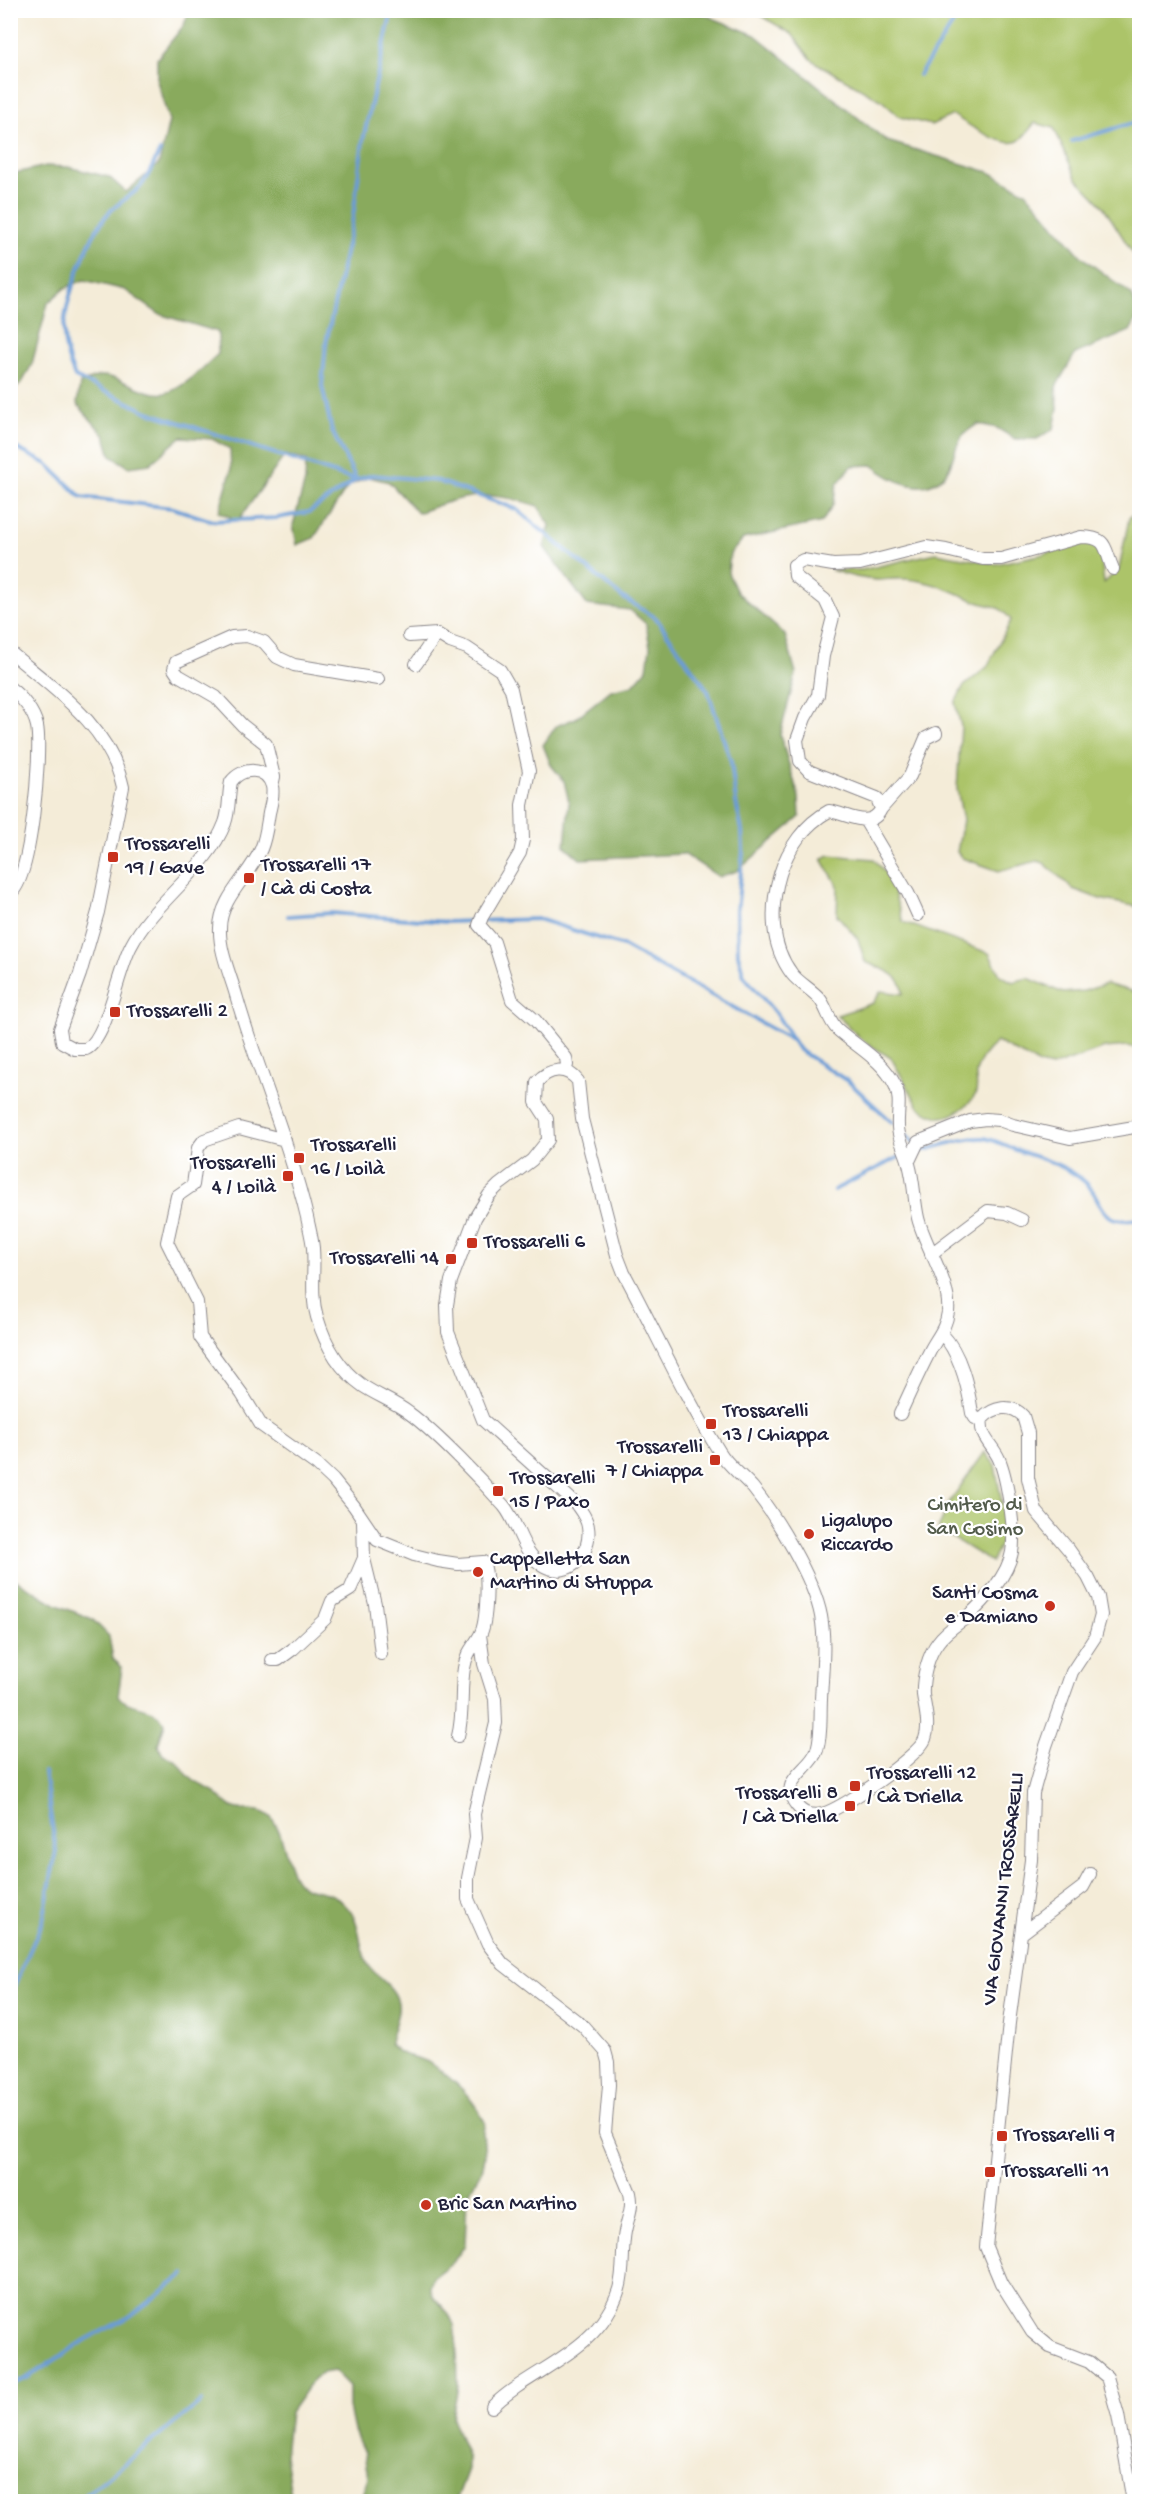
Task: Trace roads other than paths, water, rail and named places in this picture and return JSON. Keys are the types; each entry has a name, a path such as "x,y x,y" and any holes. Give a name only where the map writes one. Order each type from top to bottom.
{"street":[{"path":"881,809 877,798 809,771 800,761 797,740 801,725 818,695 823,656 833,617 825,600 795,576 794,565 803,560 833,565 861,564 926,547 983,559 1001,559 1081,537 1092,537 1105,545 1113,569"},
{"path":"416,664 437,634"},
{"path":"409,636 437,634 487,659 504,673 511,689 529,771 522,805 522,847 479,925 494,942 512,1000 535,1020 555,1043 568,1062 564,1071"},
{"path":"378,679 284,662 264,642 247,636 232,637 184,657 176,662 174,671 186,681 216,697 242,725 266,744 274,777 267,829 261,848 246,877 232,894 219,927 222,948 244,1023 285,1140 307,1216 313,1248 313,1302 317,1318 333,1355 363,1386 407,1411 461,1460 504,1506 515,1522 529,1552 542,1565 557,1570 578,1563 583,1556 589,1533 583,1514 576,1504 483,1420 448,1332 447,1305 452,1281 476,1218 489,1195 546,1146 549,1124 536,1102 537,1082 545,1074 555,1070 564,1071 576,1078 580,1086 582,1119 617,1255 624,1273 684,1391 717,1448 730,1467 745,1478 762,1500 798,1560 816,1597 821,1617 823,1645 819,1741 816,1754 797,1773 790,1787 795,1804 805,1813 820,1815 833,1810 904,1763 922,1745 927,1726 923,1691 926,1671 932,1654 939,1640 969,1615 986,1596 1011,1559 1013,1530 1002,1468 998,1455 982,1431 982,1419 975,1418 972,1413 958,1360 949,1341 942,1334"},
{"path":"10,652 84,716 100,735 118,767 123,787 98,912 80,974 60,1029 62,1041 70,1047 86,1049 98,1039 117,978 131,945 140,930 216,841 226,820 231,782 235,776 247,771 259,771 272,786"},
{"path":"10,688 23,701 35,719 39,764 36,802 19,886 10,893"},
{"path":"900,1414 933,1345 942,1334 947,1319 948,1301 918,1218 909,1161 898,1132 900,1112 896,1087 883,1064 837,1028 829,1020 821,1000 793,975 780,954 775,931 774,900 784,862 800,836 819,816 829,811 866,822 874,819 910,776 926,738 936,733"},
{"path":"866,822 908,892 918,915"},
{"path":"909,1161 918,1142 970,1121 999,1120 1070,1138 1140,1126"},
{"path":"285,1140 239,1128 204,1140 198,1148 194,1180 187,1191 177,1196 166,1239 197,1302 200,1337 242,1394 261,1425 328,1476 348,1498 377,1540 414,1555 458,1564 483,1562 487,1581 480,1635 484,1664 495,1699 496,1723 474,1814 476,1838 468,1878 468,1899 488,1944 502,1964 584,2026 605,2051 609,2085 605,2133 630,2193 632,2204 624,2238 624,2258 619,2289 603,2320 588,2338 558,2362 505,2394 492,2407"},
{"path":"932,1254 988,1211 1007,1213 1022,1220"},
{"name":"VIA GIOVANNI TROSSARELLI","path":"982,1419 1002,1407 1012,1408 1023,1416 1028,1433 1028,1478 1036,1511 1070,1550 1088,1577 1098,1597 1101,1615 1095,1636 1072,1672 1037,1773 1033,1793 1031,1860 1009,2024 986,2247 1001,2283 1032,2332 1050,2347 1089,2362 1107,2377 1118,2415 1134,2502"},
{"path":"363,1521 364,1558 375,1604 381,1654"},
{"path":"272,1659 284,1656 321,1623 332,1601 350,1590 364,1558"},
{"path":"458,1736 464,1666 472,1645 480,1635"},
{"path":"1021,1934 1083,1887 1090,1874"}],"waterway":[{"path":"356,479 332,431 322,386 326,343 353,217 363,140 392,10"},
{"path":"919,75 962,10"},
{"path":"1072,141 1140,121"},
{"path":"160,151 140,187 105,217 78,271 64,328 64,340 75,377 148,412 355,480"},
{"path":"10,445 47,464 81,497 173,508 212,521 277,518 309,512 356,480 372,475 438,481 516,509 622,597 656,618 708,691 731,762 742,831 743,851 737,912 738,954 744,976 777,1015 799,1050 849,1082 893,1123"},
{"path":"288,916 331,913 447,922 538,919 623,946 792,1040"},
{"path":"903,1133 929,1150"},
{"path":"916,1152 967,1139 988,1139 1054,1163 1078,1176 1092,1189 1108,1215 1115,1219 1140,1219"},
{"path":"834,1190 903,1155"},
{"path":"10,1995 43,1921 56,1851 44,1772"},
{"path":"10,2385 27,2378 87,2339 129,2317 185,2274"},
{"path":"77,2502 201,2402"}],"place":[{"name":"Trossarelli 19 / Gave","path":"113,857"},
{"name":"Trossarelli 17 / Cà di Costa","path":"249,878"},
{"name":"Trossarelli 2","path":"115,1012"},
{"name":"Trossarelli 16 / Loilà","path":"299,1158"},
{"name":"Trossarelli 4 / Loilà","path":"288,1176"},
{"name":"Trossarelli 6","path":"472,1243"},
{"name":"Trossarelli 14","path":"451,1259"},
{"name":"Trossarelli 13 / Chiappa","path":"711,1424"},
{"name":"Trossarelli 7 / Chiappa","path":"715,1460"},
{"name":"Trossarelli 15 / Paxo","path":"498,1491"},
{"name":"Ligalupo Riccardo","path":"809,1534"},
{"name":"Cappelletta San Martino di Struppa","path":"478,1572"},
{"name":"Santi Cosma e Damiano","path":"1050,1606"},
{"name":"Trossarelli 12 / Cà Driella","path":"855,1786"},
{"name":"Trossarelli 8 / Cà Driella","path":"850,1806"},
{"name":"Trossarelli 9","path":"1002,2136"},
{"name":"Trossarelli 11","path":"990,2172"},
{"name":"Bric San Martino","path":"426,2205"}],"park label":[{"name":"Cimitero di San Cosimo","path":"975,1518"}]}
